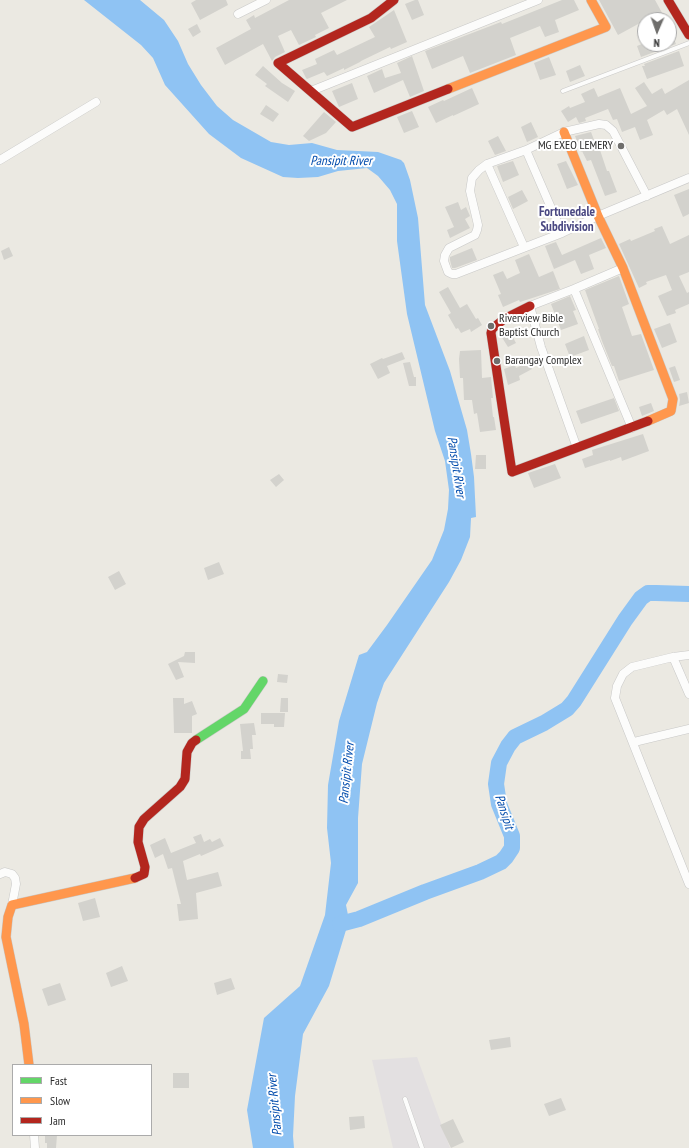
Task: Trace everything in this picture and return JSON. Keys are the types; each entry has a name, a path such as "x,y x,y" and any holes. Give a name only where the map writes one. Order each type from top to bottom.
{"street":[{"path":"238,14 266,0"},
{"path":"394,0 371,18 278,63 352,127 606,27 591,0"},
{"path":"311,91 538,0"},
{"path":"668,0 689,35"},
{"path":"0,160 96,102"},
{"path":"647,196 613,131 606,125 599,124 564,132 526,150 487,164 479,170 472,178 470,190 478,230 475,235 449,248 445,254 444,261 448,272 456,274 562,233 598,216 647,196 689,178"},
{"path":"564,132 598,216 623,268 673,399 671,411 632,428 512,472 491,333 492,329 504,319 530,306 623,268"},
{"path":"526,150 562,233"},
{"path":"487,164 524,247"},
{"path":"574,289 632,428"},
{"path":"530,306 544,354 577,448"},
{"path":"689,655 673,657 632,668 623,674 617,686 615,698 634,742 689,884"},
{"path":"673,657 689,694"},
{"path":"12,905 139,877 144,874 145,867 138,842 139,827 144,819 180,787 184,779 187,752 192,743 244,709 262,681"},
{"path":"634,742 689,729"},
{"path":"0,874 5,872 12,874 15,878 16,884 8,917 6,937 24,1024 29,1064"},
{"path":"34,1136 35,1148"}],"lane":[{"path":"563,91 689,43"},
{"path":"405,1099 422,1148"}],"shaded area":[{"path":"417,1057 450,1148 393,1148 372,1060"}],"water":[{"name":"Pansipit River","path":"84,0 140,0 164,20 178,41 188,64 201,85 217,106 233,120 271,142 289,145 312,143 337,150 378,152 401,160 404,163 410,180 418,218 425,305 450,371 467,430 474,477 476,517 471,518 470,537 461,560 449,582 384,683 377,703 362,764 358,818 358,883 346,905 348,915 357,926 346,930 329,986 303,1034 295,1096 293,1136 294,1148 253,1148 247,1110 264,1018 300,986 325,915 331,863 327,828 328,785 339,721 359,655 367,652 432,560 444,530 448,509 449,490 445,461 435,431 407,314 397,241 397,204 390,190 378,176 367,168 338,171 318,177 283,177 241,158 209,134 165,85 153,58 141,45"}],"building":[{"path":"196,0 226,0 228,5 200,20 191,3"},
{"path":"289,0 347,0 321,13 329,28 315,35 316,37 299,45 291,30 278,36 285,52 275,57 272,61 263,44 225,65 216,48 251,29 246,20 254,15 255,18"},
{"path":"418,0 424,15 412,20 405,4"},
{"path":"562,0 574,0 579,10 555,20 559,32 545,37 540,26 510,38 516,55 470,73 463,56 432,69 425,51 501,22 502,24"},
{"path":"599,0 655,0 662,12 637,12 637,25 618,35"},
{"path":"394,10 407,42 391,49 390,47 344,70 344,68 327,76 324,72 307,79 306,78 302,70 317,64 315,59 334,50 337,55 375,37 369,27"},
{"path":"197,24 201,32 193,37 188,29"},
{"path":"679,51 684,66 647,79 642,66 645,66 644,64"},
{"path":"639,52 654,52 641,57"},
{"path":"412,56 424,91 410,97 403,80 374,93 367,76 382,69 385,78 401,73 397,63"},
{"path":"549,57 556,75 540,80 534,63"},
{"path":"580,65 585,76 570,82 566,71"},
{"path":"263,66 282,83 295,91 288,102 265,86 267,84 255,75"},
{"path":"689,80 689,135 677,109 667,115 664,110 647,120 653,135 640,140 635,127 622,132 617,119 613,120 608,109 585,118 586,121 579,123 576,117 568,122 561,111 569,106 570,108 585,102 581,94 594,88 598,97 620,88 631,114 647,106 635,88 644,82 652,94 662,88 665,94"},
{"path":"352,83 358,99 339,107 332,91"},
{"path":"472,88 479,104 436,123 428,107"},
{"path":"266,105 279,114 273,122 260,114"},
{"path":"412,111 419,127 404,133 397,117"},
{"path":"324,112 336,122 326,133 309,141 303,136"},
{"path":"531,122 538,137 527,142 521,127"},
{"path":"591,132 597,148 599,147 607,171 609,171 617,192 605,196 591,160 587,161 582,151 581,152 575,136"},
{"path":"498,136 506,151 495,155 488,141"},
{"path":"513,161 519,175 503,182 497,166"},
{"path":"566,161 578,185 567,189 557,164"},
{"path":"689,189 689,214 683,217 674,195"},
{"path":"522,190 528,201 513,209 508,197"},
{"path":"458,202 461,210 466,207 470,216 465,219 470,228 450,238 447,230 454,227 445,207"},
{"path":"662,226 670,244 689,235 689,272 679,276 687,293 689,292 689,304 675,310 676,313 667,316 658,296 672,290 666,275 646,282 647,284 639,288 619,244 630,239 631,241 655,231 654,229"},
{"path":"601,238 606,248 589,255 594,269 581,274 575,260 554,269 545,246 556,242 562,255"},
{"path":"9,247 13,256 4,260 1,251"},
{"path":"472,248 477,260 452,268 450,257"},
{"path":"529,254 539,277 553,271 560,289 520,302 519,300 503,307 498,295 501,294 493,275 503,271 507,279 520,273 515,260"},
{"path":"619,276 629,304 622,307 632,336 641,334 654,370 619,381 614,366 612,366 602,341 585,290"},
{"path":"448,287 460,308 467,304 476,319 478,318 482,325 471,332 470,329 461,333 458,328 456,329 448,315 451,313 439,292"},
{"path":"570,296 576,310 573,311 578,324 561,330 551,304"},
{"path":"670,323 677,342 662,348 654,329"},
{"path":"510,332 516,343 508,347 501,336"},
{"path":"584,336 589,350 570,357 565,344"},
{"path":"481,350 482,378 491,377 493,398 491,398 496,430 480,432 477,413 474,414 472,400 464,400 463,378 460,378 459,359 460,351"},
{"path":"402,352 405,359 387,366 390,373 378,379 370,364 382,358 383,359"},
{"path":"410,362 414,377 416,377 416,386 409,386 403,363"},
{"path":"528,362 532,369 519,376 520,380 508,385 504,369 515,365 516,368"},
{"path":"675,366 680,380 674,382 669,368"},
{"path":"687,392 689,403 679,406 679,394"},
{"path":"614,398 619,411 581,424 576,411"},
{"path":"651,403 654,411 642,416 639,407"},
{"path":"643,434 649,451 622,461 621,457 585,468 582,459 593,455 592,450"},
{"path":"476,455 486,455 486,469 475,469"},
{"path":"555,464 561,478 534,488 528,473"},
{"path":"279,474 284,480 276,487 270,480"},
{"path":"219,562 224,574 208,580 204,568"},
{"path":"119,571 126,584 115,590 108,577"},
{"path":"185,652 195,652 195,663 178,662 184,677 176,680 168,664 184,656"},
{"path":"278,674 288,675 287,683 277,682"},
{"path":"173,698 184,698 184,704 192,701 197,714 192,716 192,733 174,733"},
{"path":"281,698 288,698 288,712 280,712"},
{"path":"261,713 285,713 284,727 274,727 274,724 261,724"},
{"path":"254,723 256,735 252,735 253,749 250,749 251,759 241,759 241,751 243,751 240,724"},
{"path":"201,834 204,842 210,839 212,842 220,838 224,846 201,856 200,854 183,861 187,880 218,872 222,886 196,893 198,919 179,921 177,904 181,904 172,868 168,869 163,854 155,858 150,845 165,838 171,853 196,843 193,837"},
{"path":"95,898 100,917 83,921 78,903"},
{"path":"122,966 128,981 111,987 106,973"},
{"path":"231,978 235,989 217,995 214,983"},
{"path":"60,983 66,1000 48,1006 42,989"},
{"path":"510,1037 511,1047 491,1050 489,1040"},
{"path":"173,1073 189,1073 189,1088 173,1088"},
{"path":"561,1098 566,1110 549,1116 544,1104"},
{"path":"364,1116 365,1128 350,1130 349,1117"},
{"path":"453,1119 464,1142 451,1148 440,1125"},
{"path":"45,1136 57,1136 56,1148 47,1148 47,1143 45,1143"}],"waterway":[{"name":"Pansipit","path":"340,924 359,919 425,892 480,872 501,862 512,848 512,836 499,804 496,784 499,763 508,746 515,737 544,723 567,709 574,701 625,620 641,598 648,593 689,594"}],"traffic: fast":[{"path":"196,740 244,709 263,681"}],"traffic: slow":[{"path":"448,89 606,27 591,0"},
{"path":"564,132 598,216 623,268 673,399 671,411 648,421"},
{"path":"29,1064 24,1024 6,937 8,917 12,905 135,878"}],"traffic: jam":[{"path":"394,0 371,18 278,63 352,127 448,89"},
{"path":"668,0 689,35"},
{"path":"530,306 504,319 492,329 491,333 512,472 648,421"},
{"path":"135,878 144,874 145,867 138,842 139,827 144,819 180,787 185,779 187,752 192,743 196,740"}],"place":[{"name":"MG EXEO LEMERY","path":"621,146"},
{"name":"Riverview Bible Baptist Church","path":"491,326"},
{"name":"Barangay Complex","path":"497,361"}],"district":[{"name":"Fortunedale Subdivision","path":"567,220"}]}
